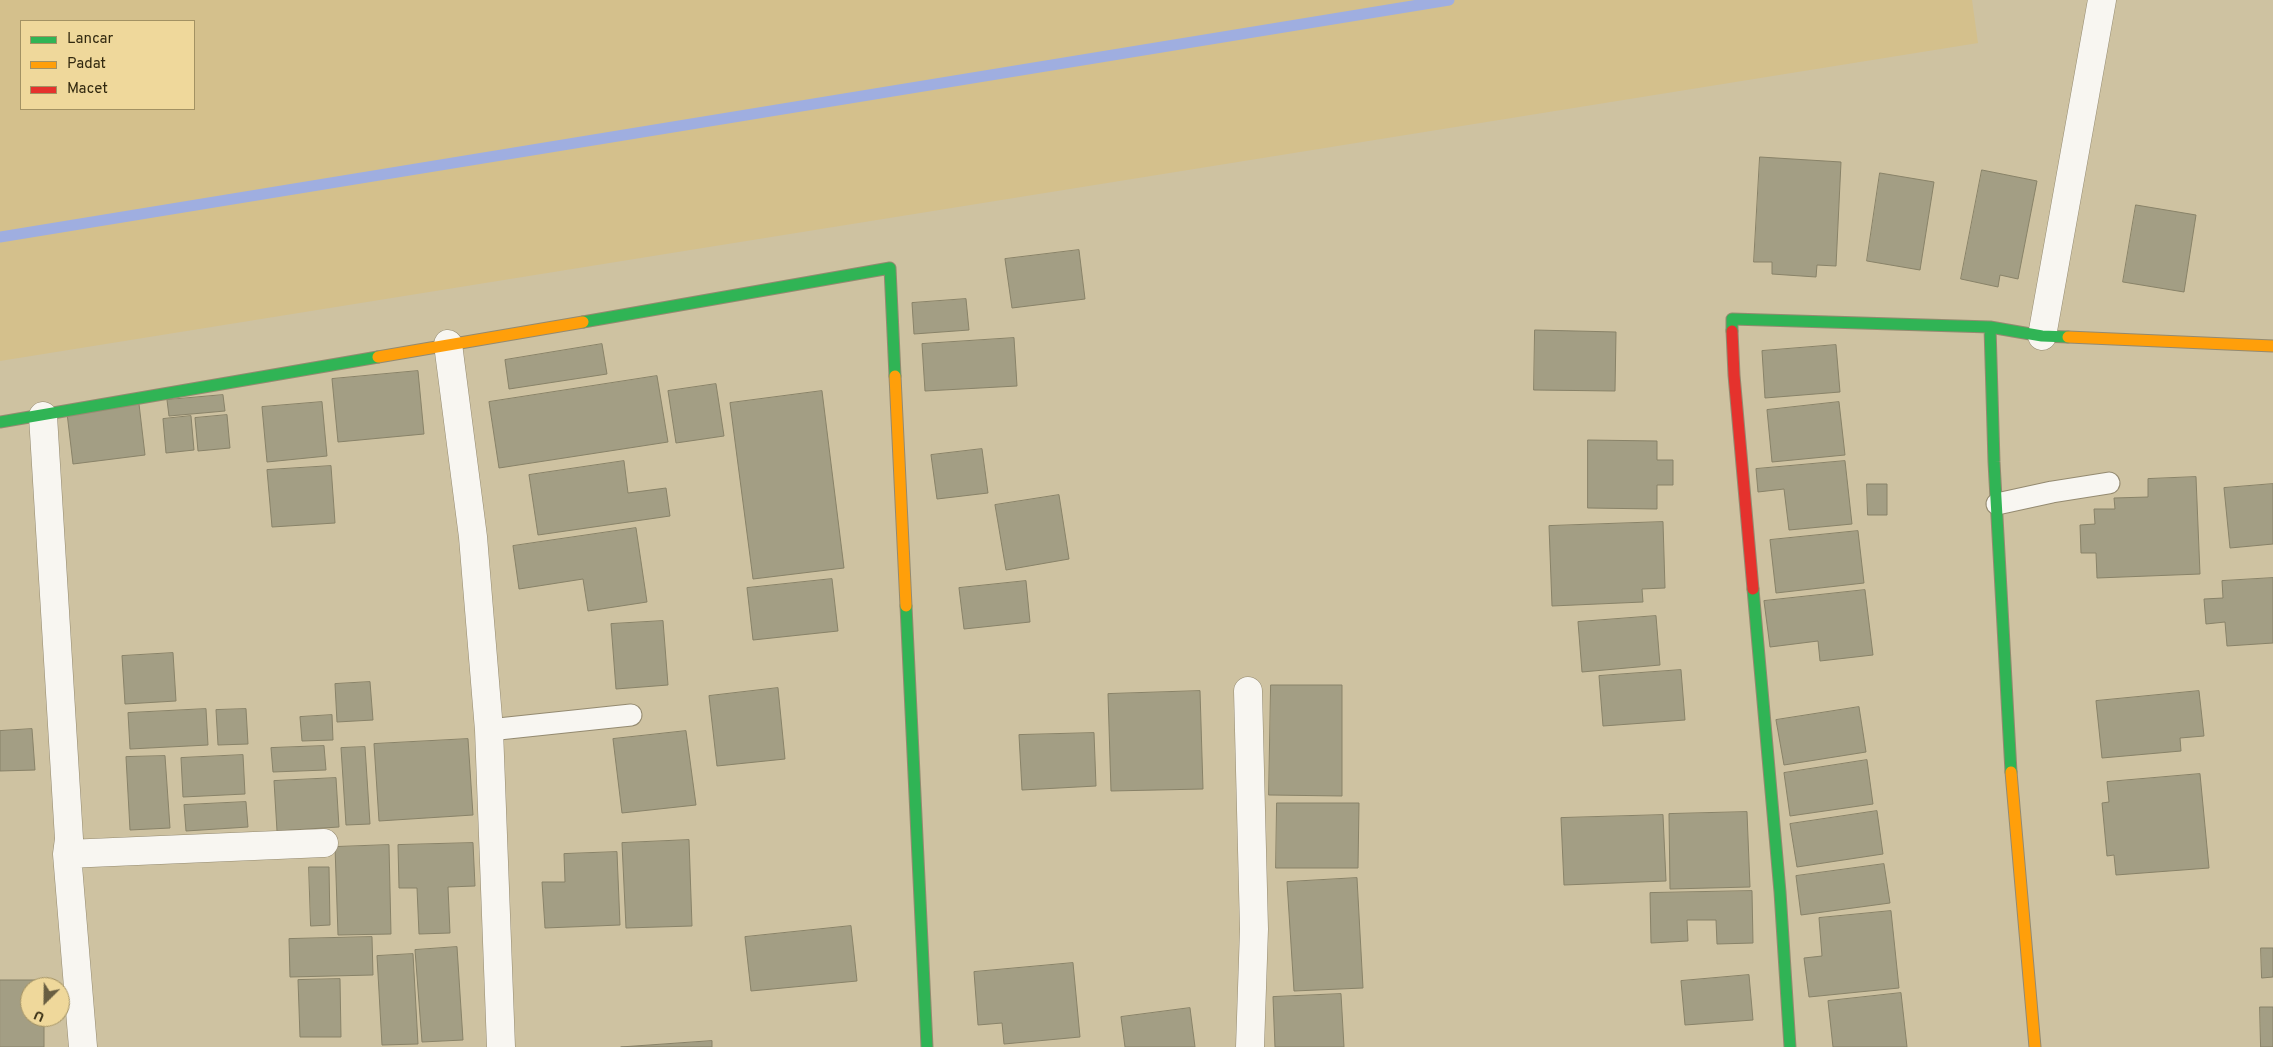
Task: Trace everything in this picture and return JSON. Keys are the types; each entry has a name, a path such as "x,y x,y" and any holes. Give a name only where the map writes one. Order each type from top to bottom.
{"street":[{"path":"2042,336 2102,0"},
{"path":"0,422 890,268 927,1047"},
{"path":"1790,1047 1780,892 1734,375 1732,319 1990,327 2042,336 2273,346"},
{"path":"1990,327 1997,504 2014,820 2035,1047"},
{"path":"448,344 473,537 489,730 501,1047"},
{"path":"43,416 69,839 67,854 83,1047"},
{"path":"1248,691 1254,928 1250,1047"},
{"path":"67,854 324,843"}],"lane":[{"path":"1997,504 2052,492 2109,483"},
{"path":"489,730 631,715"}],"shaded area":[{"path":"0,0 1972,0 1978,43 0,361"}],"building":[{"path":"1760,157 1841,162 1836,266 1817,265 1816,277 1772,274 1772,262 1754,262"},
{"path":"1982,170 2037,181 2018,279 2000,275 1998,287 1961,279"},
{"path":"1880,173 1934,182 1920,270 1867,261"},
{"path":"2136,205 2196,215 2184,292 2123,282"},
{"path":"1079,250 1085,299 1012,308 1005,259"},
{"path":"966,299 969,330 914,334 912,303"},
{"path":"1535,330 1616,332 1615,391 1534,390"},
{"path":"1014,338 1017,386 925,391 922,344"},
{"path":"602,344 607,374 509,389 505,360"},
{"path":"1836,345 1840,392 1765,398 1762,351"},
{"path":"418,371 424,434 338,442 332,379"},
{"path":"657,376 668,442 499,468 489,402"},
{"path":"716,384 724,436 676,443 668,391"},
{"path":"822,391 844,568 753,579 730,403"},
{"path":"223,395 225,411 169,416 167,400"},
{"path":"322,402 327,456 267,462 262,407"},
{"path":"1839,402 1845,455 1772,462 1767,410"},
{"path":"139,404 145,455 73,464 67,413"},
{"path":"227,415 230,448 198,451 195,418"},
{"path":"191,416 194,450 166,453 163,419"},
{"path":"1588,440 1657,441 1657,460 1673,460 1673,485 1657,485 1657,509 1588,508"},
{"path":"982,449 988,493 937,499 931,455"},
{"path":"624,461 628,493 666,488 670,516 538,535 529,475"},
{"path":"1845,461 1852,524 1789,530 1784,489 1758,492 1756,469"},
{"path":"331,466 335,523 272,527 267,470"},
{"path":"2196,477 2200,574 2097,578 2096,553 2081,553 2080,525 2095,524 2094,509 2115,509 2114,498 2148,497 2148,479"},
{"path":"1867,484 1887,484 1887,515 1868,515"},
{"path":"2273,484 2273,544 2230,548 2224,488"},
{"path":"1059,495 1069,559 1006,570 995,505"},
{"path":"1663,522 1665,588 1642,589 1643,602 1552,606 1549,526"},
{"path":"636,528 647,602 588,611 583,579 519,589 513,546"},
{"path":"1858,531 1864,583 1776,593 1770,540"},
{"path":"2273,578 2273,643 2227,646 2225,622 2206,624 2204,599 2223,598 2222,581"},
{"path":"832,579 838,631 753,640 747,588"},
{"path":"1026,581 1030,622 964,629 959,588"},
{"path":"1865,590 1873,655 1820,661 1818,641 1770,647 1764,601"},
{"path":"1656,616 1660,665 1582,672 1578,622"},
{"path":"663,621 668,685 616,689 611,624"},
{"path":"173,653 176,701 125,704 122,656"},
{"path":"1681,670 1685,720 1603,726 1599,676"},
{"path":"370,682 373,720 337,722 335,684"},
{"path":"1271,685 1342,685 1342,796 1269,795"},
{"path":"778,688 785,759 717,766 709,696"},
{"path":"1200,691 1203,789 1111,791 1108,694"},
{"path":"2199,691 2204,736 2180,738 2181,751 2102,758 2096,701"},
{"path":"1859,707 1866,752 1784,765 1776,720"},
{"path":"206,709 208,745 130,749 128,713"},
{"path":"246,709 248,744 218,745 216,710"},
{"path":"332,715 333,740 302,741 300,717"},
{"path":"32,729 35,770 0,771 0,731"},
{"path":"686,731 696,805 622,813 613,739"},
{"path":"1094,733 1096,786 1022,790 1019,735"},
{"path":"468,739 473,815 379,821 374,744"},
{"path":"324,746 326,770 273,772 271,748"},
{"path":"365,747 370,824 346,825 341,748"},
{"path":"243,755 245,794 183,797 181,758"},
{"path":"165,756 170,828 130,830 126,757"},
{"path":"1867,760 1873,804 1790,816 1784,773"},
{"path":"2200,774 2209,868 2116,875 2114,855 2107,856 2102,803 2109,802 2107,782"},
{"path":"336,778 339,827 277,831 274,781"},
{"path":"246,802 248,827 186,831 184,805"},
{"path":"1277,803 1359,803 1358,868 1276,868"},
{"path":"1877,811 1883,854 1797,867 1790,824"},
{"path":"1747,812 1750,887 1670,889 1669,814"},
{"path":"1663,815 1666,881 1564,885 1561,818"},
{"path":"689,840 692,926 626,928 622,843"},
{"path":"473,843 475,886 448,887 450,933 419,934 417,888 399,888 398,845"},
{"path":"389,845 391,934 338,935 335,847"},
{"path":"617,852 620,925 545,928 542,882 565,882 564,854"},
{"path":"1884,864 1890,903 1801,915 1796,876"},
{"path":"309,867 329,867 330,925 311,926"},
{"path":"1357,878 1363,988 1294,991 1287,882"},
{"path":"1752,891 1753,943 1717,944 1716,920 1687,920 1688,941 1651,943 1650,893"},
{"path":"1891,911 1899,988 1809,997 1804,958 1822,956 1819,918"},
{"path":"851,926 857,981 751,991 745,937"},
{"path":"372,937 373,975 290,977 289,939"},
{"path":"457,947 463,1040 422,1042 415,950"},
{"path":"2261,948 2273,948 2273,977 2262,978"},
{"path":"413,954 418,1044 382,1045 377,956"},
{"path":"1073,963 1080,1037 1004,1044 1002,1023 978,1025 974,972"},
{"path":"1749,975 1753,1020 1685,1025 1681,981"},
{"path":"340,979 341,1037 300,1037 298,980"},
{"path":"0,980 20,980 20,1027 44,1027 44,1047 0,1047"},
{"path":"1901,993 1907,1047 1833,1047 1828,1001"},
{"path":"1341,994 1344,1047 1275,1047 1273,997"},
{"path":"2260,1007 2273,1007 2273,1047 2261,1047"},
{"path":"1190,1008 1195,1047 1125,1047 1121,1017"},
{"path":"712,1041 712,1047 621,1047"}],"waterway":[{"path":"0,237 1449,0"}],"traffic: fast":[{"path":"583,322 890,268 895,376"},
{"path":"1732,331 1732,319 1990,327 2042,336 2068,337"},
{"path":"1990,327 1994,462 2011,772"},
{"path":"0,422 378,357"},
{"path":"1753,589 1780,892 1790,1047"},
{"path":"906,606 927,1047"}],"traffic: slow":[{"path":"378,357 583,322"},
{"path":"2068,337 2273,346"},
{"path":"895,376 906,606"},
{"path":"2011,772 2035,1047"}],"traffic: jam":[{"path":"1732,331 1734,375 1753,589"}]}
